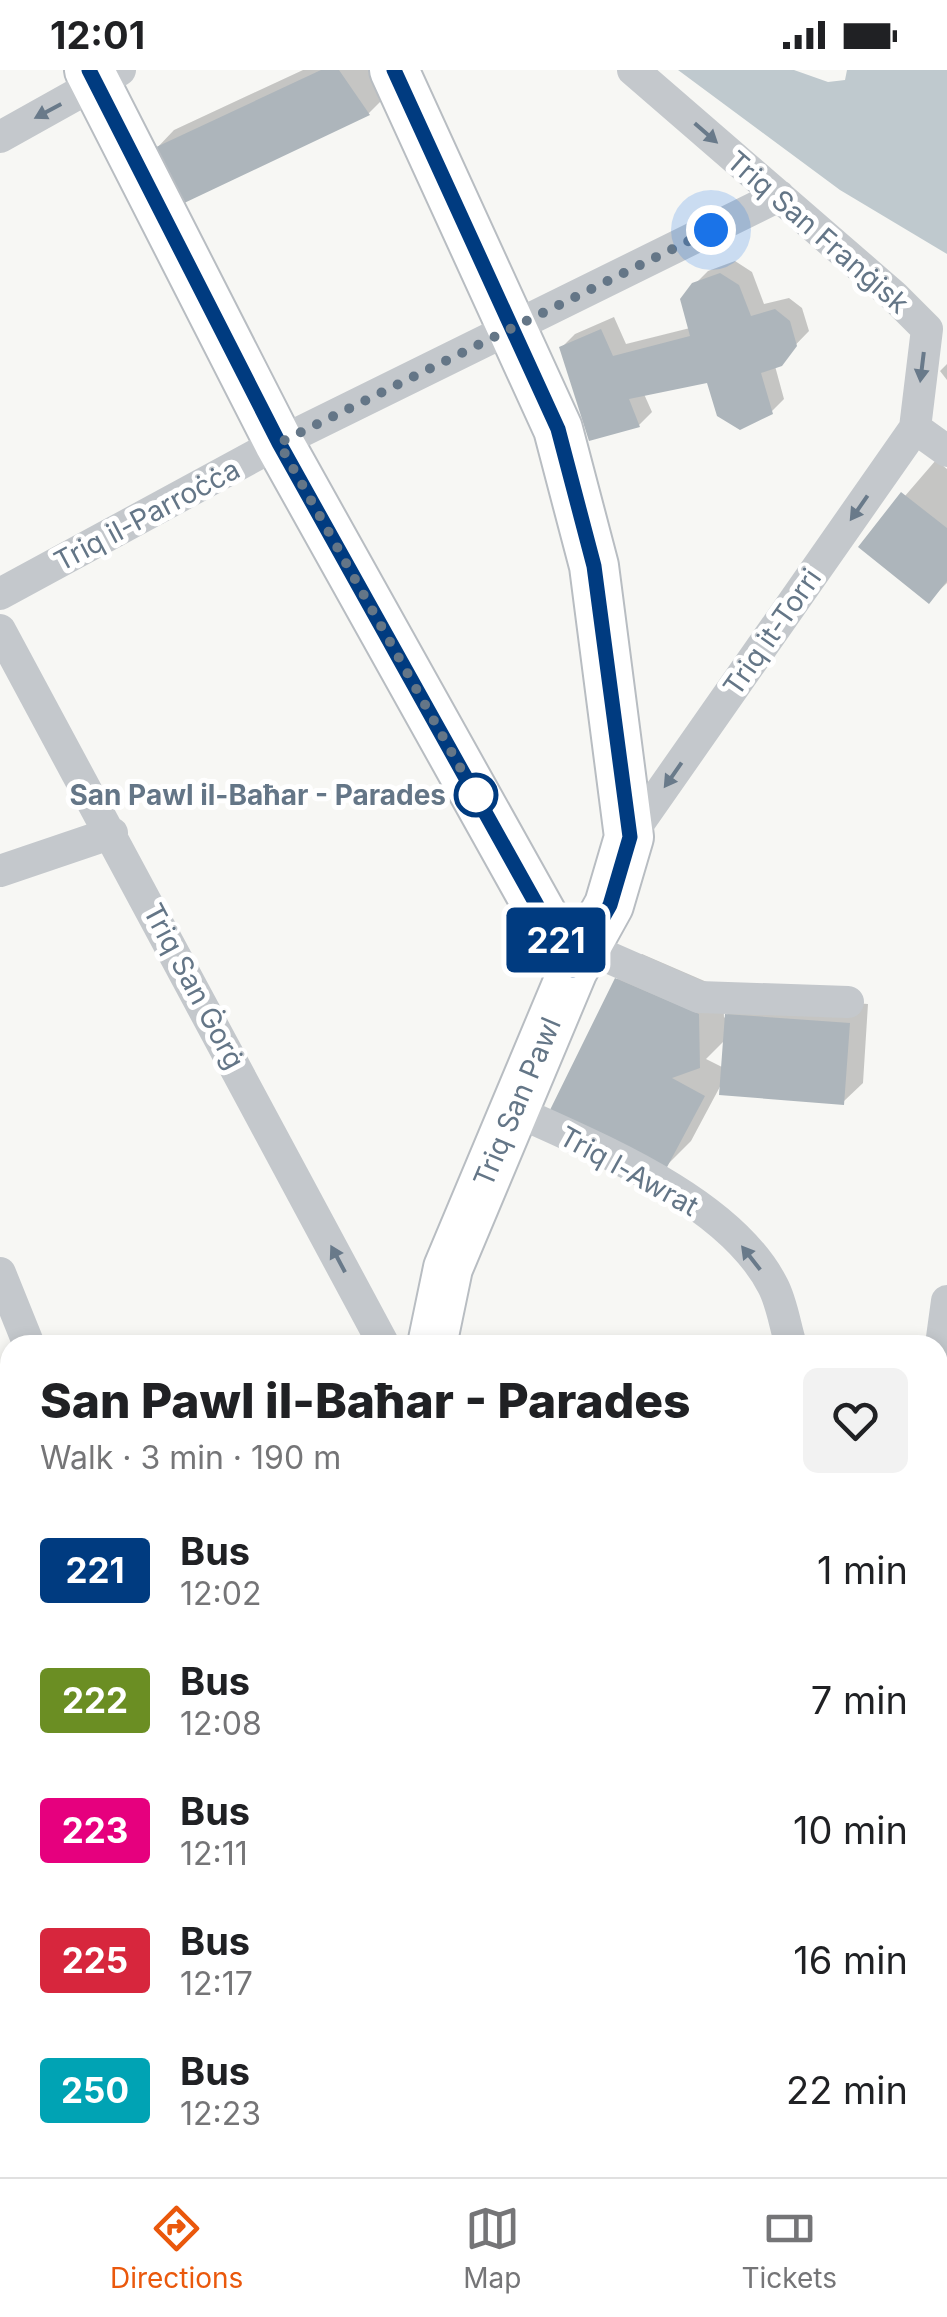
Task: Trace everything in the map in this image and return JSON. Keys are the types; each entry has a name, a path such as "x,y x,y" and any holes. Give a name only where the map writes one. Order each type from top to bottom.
{"street":[{"name":"Triq San Pawl","path":"394,70 558,429 594,566 630,837 610,905 579,958 448,1268 434,1335"},
{"name":"Triq San Franġisk","path":"633,70 926,329 914,428"},
{"path":"0,137 102,75 279,443 579,958 699,998 848,1002"},
{"name":"Triq il-Parroċċa","path":"0,594 279,443 778,196"},
{"path":"914,428 947,451"},
{"name":"Triq it-Torri","path":"630,837 914,428"},
{"name":"Triq San Ġorġ","path":"0,630 379,1335"},
{"path":"0,871 112,833"},
{"name":"Triq l-Awrat","path":"514,1110 673,1190 729,1229 773,1286 788,1335"},
{"path":"0,1273 25,1335"},
{"path":"942,1335 947,1301"}],"shaded area":[{"path":"678,70 794,70 828,82 845,80 847,70 947,70 947,254 840,190"}],"building":[{"path":"321,70 339,70 370,115 180,205 152,149"},
{"path":"720,273 739,285 751,316 775,309 790,321 797,346 782,366 761,373 773,414 740,430 717,416 707,383 629,399 640,427 589,441 559,347 601,329 613,356 690,336 680,299 692,283"},
{"path":"901,492 947,528 947,581 929,604 858,547"},
{"path":"615,978 699,1014 700,1068 672,1078 705,1096 666,1169 549,1112"},
{"path":"725,1014 850,1023 844,1105 719,1095"}],"bus line":[{"name":"221","path":"89,70 279,443 573,970 610,905 630,837 594,566 558,429 394,70"}],"place":[{"name":"San Pawl il-Baħar - Parades","path":"476,795"}],"route":[{"path":"476,795 481,805 279,443 711,230"}]}
